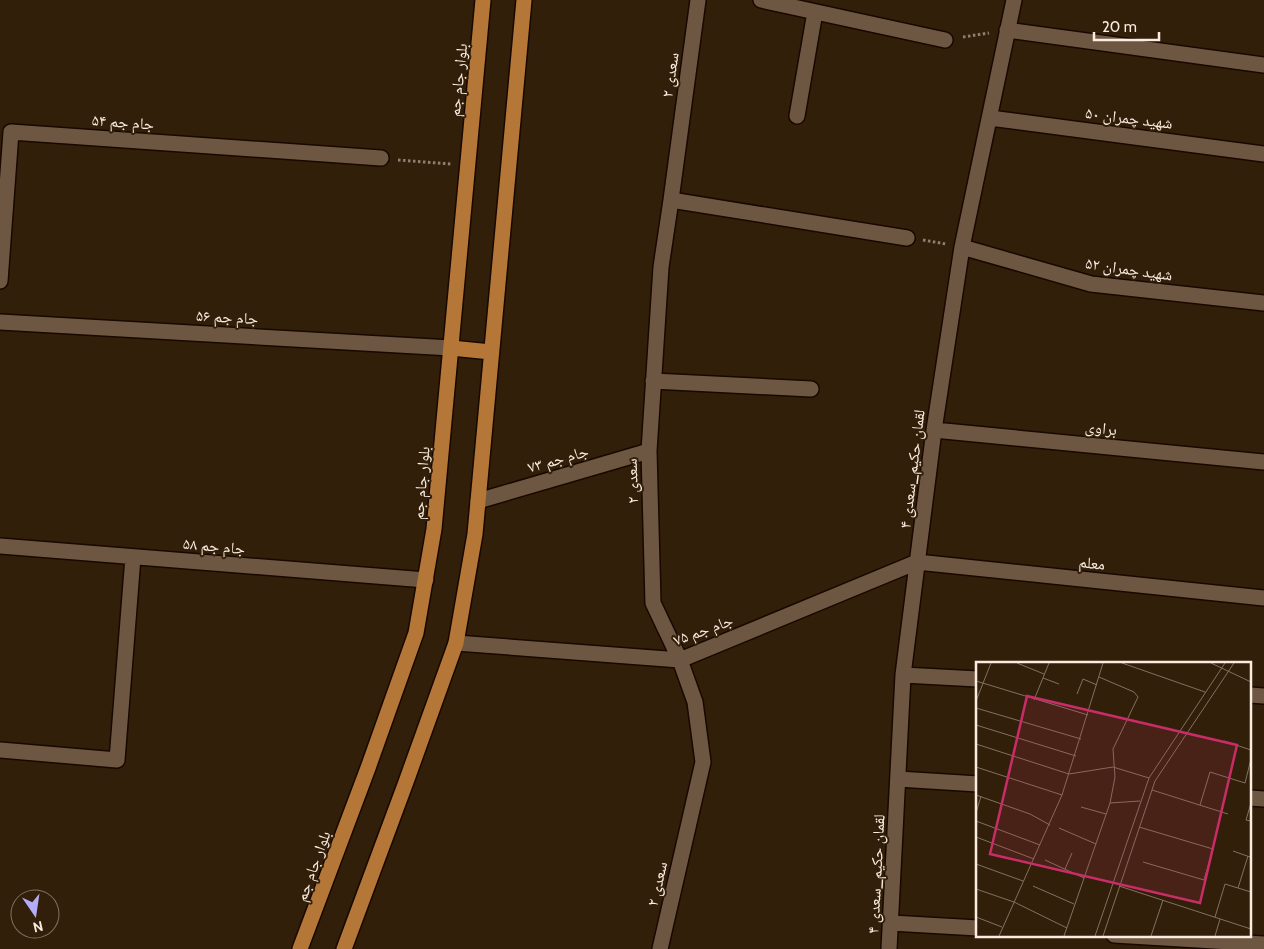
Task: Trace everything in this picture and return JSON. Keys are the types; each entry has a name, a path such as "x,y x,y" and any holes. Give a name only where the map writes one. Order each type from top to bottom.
{"main road":[{"name":"بلوار جام جم","path":"300,949 416,633 434,529 483,0"},
{"path":"344,949 456,644 475,534 524,0"},
{"path":"451,348 491,352"}],"street":[{"name":"سعدی ۲","path":"660,949 703,762 695,702 680,660 653,603 649,451 660,267 672,200 698,0"},
{"path":"760,0 945,40"},
{"name":"لقمان حکیم_سعدی ۴","path":"889,949 903,675 934,430 962,247 1014,0"},
{"path":"797,116 815,12"},
{"path":"1008,30 1264,65"},
{"name":"شهید چمران ۵۰","path":"990,118 1264,154"},
{"name":"جام جم ۵۴","path":"0,281 11,132 381,158"},
{"path":"672,200 907,238"},
{"name":"شهید چمران ۵۲","path":"962,247 1092,284 1264,303"},
{"name":"جام جم ۵۶","path":"0,322 451,348"},
{"path":"653,381 811,390"},
{"name":"براوی","path":"934,430 1264,462"},
{"name":"جام جم ۷۳","path":"478,501 649,451"},
{"name":"جام جم ۵۸","path":"0,546 426,580"},
{"path":"0,750 117,760 133,557"},
{"name":"معلم","path":"918,562 1263,598"},
{"name":"جام جم ۷۵","path":"456,644 680,660 918,562"},
{"path":"903,675 976,679"},
{"path":"898,779 976,784"},
{"path":"891,923 976,928"},
{"path":"1124,936 1217,945 1264,944"}],"path":[{"path":"945,40 1008,30"},
{"path":"381,158 467,165"},
{"path":"907,238 962,247"}]}
